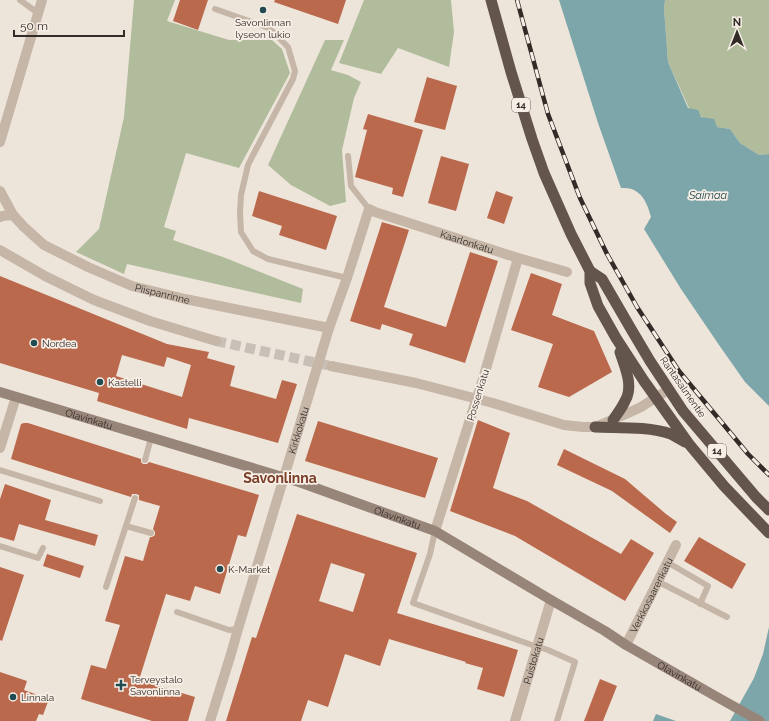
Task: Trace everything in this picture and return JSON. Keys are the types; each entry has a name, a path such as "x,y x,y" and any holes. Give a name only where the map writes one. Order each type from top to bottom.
{"highway":[{"name":"Rantasalmentie","path":"491,0 532,139 544,173 587,266 590,283 598,306 616,338 688,444"},
{"name":"Rantasalmentie","path":"587,266 602,279 668,390 719,454 769,510"},
{"path":"613,420 626,400 630,387 616,338"},
{"path":"595,427 660,431 672,435 688,444"},
{"name":"14","path":"688,444 724,486 769,532"}],"main road":[{"name":"Olavinkatu","path":"0,392 299,482 434,531 606,631 626,645 717,698 760,721"}],"street":[{"path":"0,142 42,0"},
{"name":"Piispanrinne","path":"0,191 13,216 44,245 88,267 132,286 186,299 329,328"},
{"name":"Kirkkokatu","path":"210,721 329,328 369,209"},
{"name":"Kaarlonkatu","path":"369,209 518,258 567,272"},
{"path":"0,217 13,216"},
{"path":"0,250 45,276 94,300 150,321 216,340"},
{"name":"Possenkatu","path":"434,531 483,379 518,258"},
{"path":"331,366 453,392 564,425 583,428 595,427 613,420 641,407 668,390"},
{"path":"0,448 16,397"},
{"name":"Verkkosaarenkatu","path":"626,645 676,545"},
{"name":"Puistokatu","path":"515,721 551,600"}],"lane":[{"path":"20,0 38,13"},
{"path":"215,9 269,28 288,47 295,71 293,79 248,165 241,195 241,232 252,251 268,260 347,278"},
{"path":"348,156 351,186 369,209"},
{"path":"146,460 152,438"},
{"path":"0,470 100,501"},
{"path":"106,587 135,498"},
{"path":"126,526 151,533"},
{"path":"434,531 430,554 413,603 548,650 574,662 557,721"},
{"path":"0,546 38,558 43,548"},
{"path":"667,562 708,586 700,604"},
{"path":"657,581 727,617"},
{"path":"177,612 229,630 238,629"}],"green space":[{"path":"134,0 175,0 167,21 229,40 272,40 282,49 290,73 239,168 186,153 164,227 176,231 173,240 223,257 303,289 301,303 127,264 124,274 76,252 99,229 124,117"},
{"path":"364,0 451,0 454,32 449,67 398,48 381,74 339,63"},
{"path":"665,0 769,0 769,154 759,155 740,143 730,129 717,127 689,108 668,62 664,9"},
{"path":"325,40 344,40 331,70 348,75 361,82 354,98 342,150 346,202 330,206 291,185 268,165"}],"water":[{"name":"Saimaa","path":"559,0 665,0 664,9 668,62 688,108 698,110 701,117 714,119 717,127 730,129 740,143 759,155 769,154 769,406 745,382 681,289 644,229 651,217 643,198 634,190 629,188 621,188 598,123"},
{"path":"769,627 769,721 730,721 754,678 763,654"},
{"path":"656,714 676,721 653,721"}],"building":[{"path":"180,0 208,0 198,30 173,21"},
{"path":"275,0 346,0 338,24 274,2"},
{"path":"427,77 457,86 445,130 414,122"},
{"path":"368,114 423,130 403,197 392,194 393,188 355,177 367,130 363,129"},
{"path":"441,156 469,164 456,211 428,203"},
{"path":"259,191 337,216 326,250 279,235 282,226 252,216"},
{"path":"496,191 513,197 504,224 487,218"},
{"path":"382,222 409,230 384,307 446,327 470,252 498,261 465,363 409,345 413,334 382,324 380,330 350,321"},
{"path":"531,273 562,284 552,315 594,331 612,372 569,397 538,387 553,344 511,330"},
{"path":"0,276 167,344 209,352 207,358 235,366 230,386 276,399 282,380 297,384 278,443 189,418 187,429 97,401 99,393 0,363","holes":["122,355 164,367 167,357 191,365 182,397 116,376"]},
{"path":"478,420 510,433 493,488 527,501 621,554 631,539 654,553 625,601 515,536 450,511"},
{"path":"318,421 438,458 425,498 305,461"},
{"path":"24,423 141,459 143,464 147,464 149,462 259,495 246,537 238,535 220,594 195,586 190,601 166,594 139,680 195,697 188,721 152,721 81,699 91,665 106,669 120,625 105,621 125,556 143,561 150,537 155,535 153,529 160,506 139,500 139,495 136,494 132,494 131,497 11,459 21,424"},
{"path":"564,449 625,479 677,522 670,533 612,491 557,465"},
{"path":"5,484 51,500 45,520 98,535 95,546 19,524 14,541 0,537 0,499"},
{"path":"297,514 417,553 397,613 518,650 504,697 477,689 483,668 389,639 380,666 345,654 328,707 308,700 301,721 226,721 252,637 256,638","holes":["331,563 365,574 353,612 319,601"]},
{"path":"699,537 746,564 732,589 684,561"},
{"path":"47,554 84,566 80,578 43,566"},
{"path":"0,567 24,575 2,641 0,640"},
{"name":"Linnala","path":"0,672 27,681 24,690 49,699 43,715 39,714 36,721 0,721"},
{"path":"600,679 617,686 603,721 584,721"}],"tunnel":[{"path":"216,341 331,366"}],"railway":[{"path":"517,0 548,114 580,198 607,254 637,307 679,371 748,454 769,475"}],"place":[{"name":"Savonlinnan lyseon lukio","path":"263,10"},
{"name":"Nordea","path":"34,343"},
{"name":"Kastelli","path":"100,382"},
{"name":"K-Market","path":"220,569"},
{"name":"Terveystalo Savonlinna","path":"121,685"},
{"name":"Linnala","path":"13,697"}],"district":[{"name":"Savonlinna","path":"280,478"}]}
